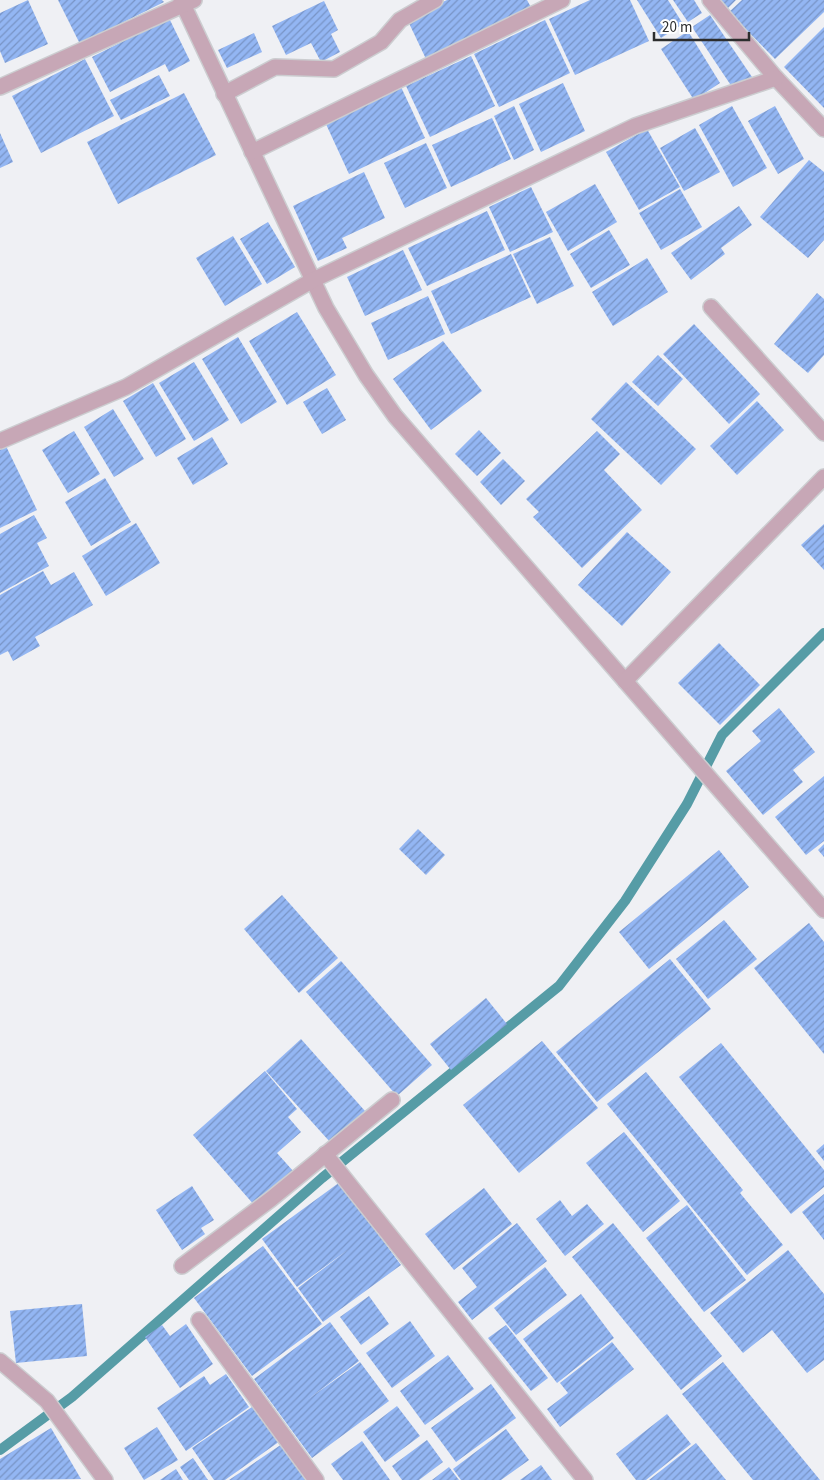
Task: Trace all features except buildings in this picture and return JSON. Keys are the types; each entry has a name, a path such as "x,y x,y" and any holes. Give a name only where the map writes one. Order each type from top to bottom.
{"street":[{"path":"224,94 275,67 334,69 382,42 400,20 435,0"},
{"path":"252,152 562,0"},
{"path":"710,0 776,78 824,129"},
{"path":"0,87 186,2 224,94 326,308 366,375 395,416 824,910"},
{"path":"0,441 126,387 313,280 635,126 776,78"},
{"path":"711,307 824,433"},
{"path":"625,681 824,478"},
{"path":"182,1266 272,1199 392,1100"},
{"path":"325,1154 585,1480"},
{"path":"199,1320 316,1480"},
{"path":"0,1361 47,1401 105,1480"}],"waterway":[{"path":"0,1450 72,1397 322,1178 559,986 625,901 687,804 722,735 824,633"}]}
